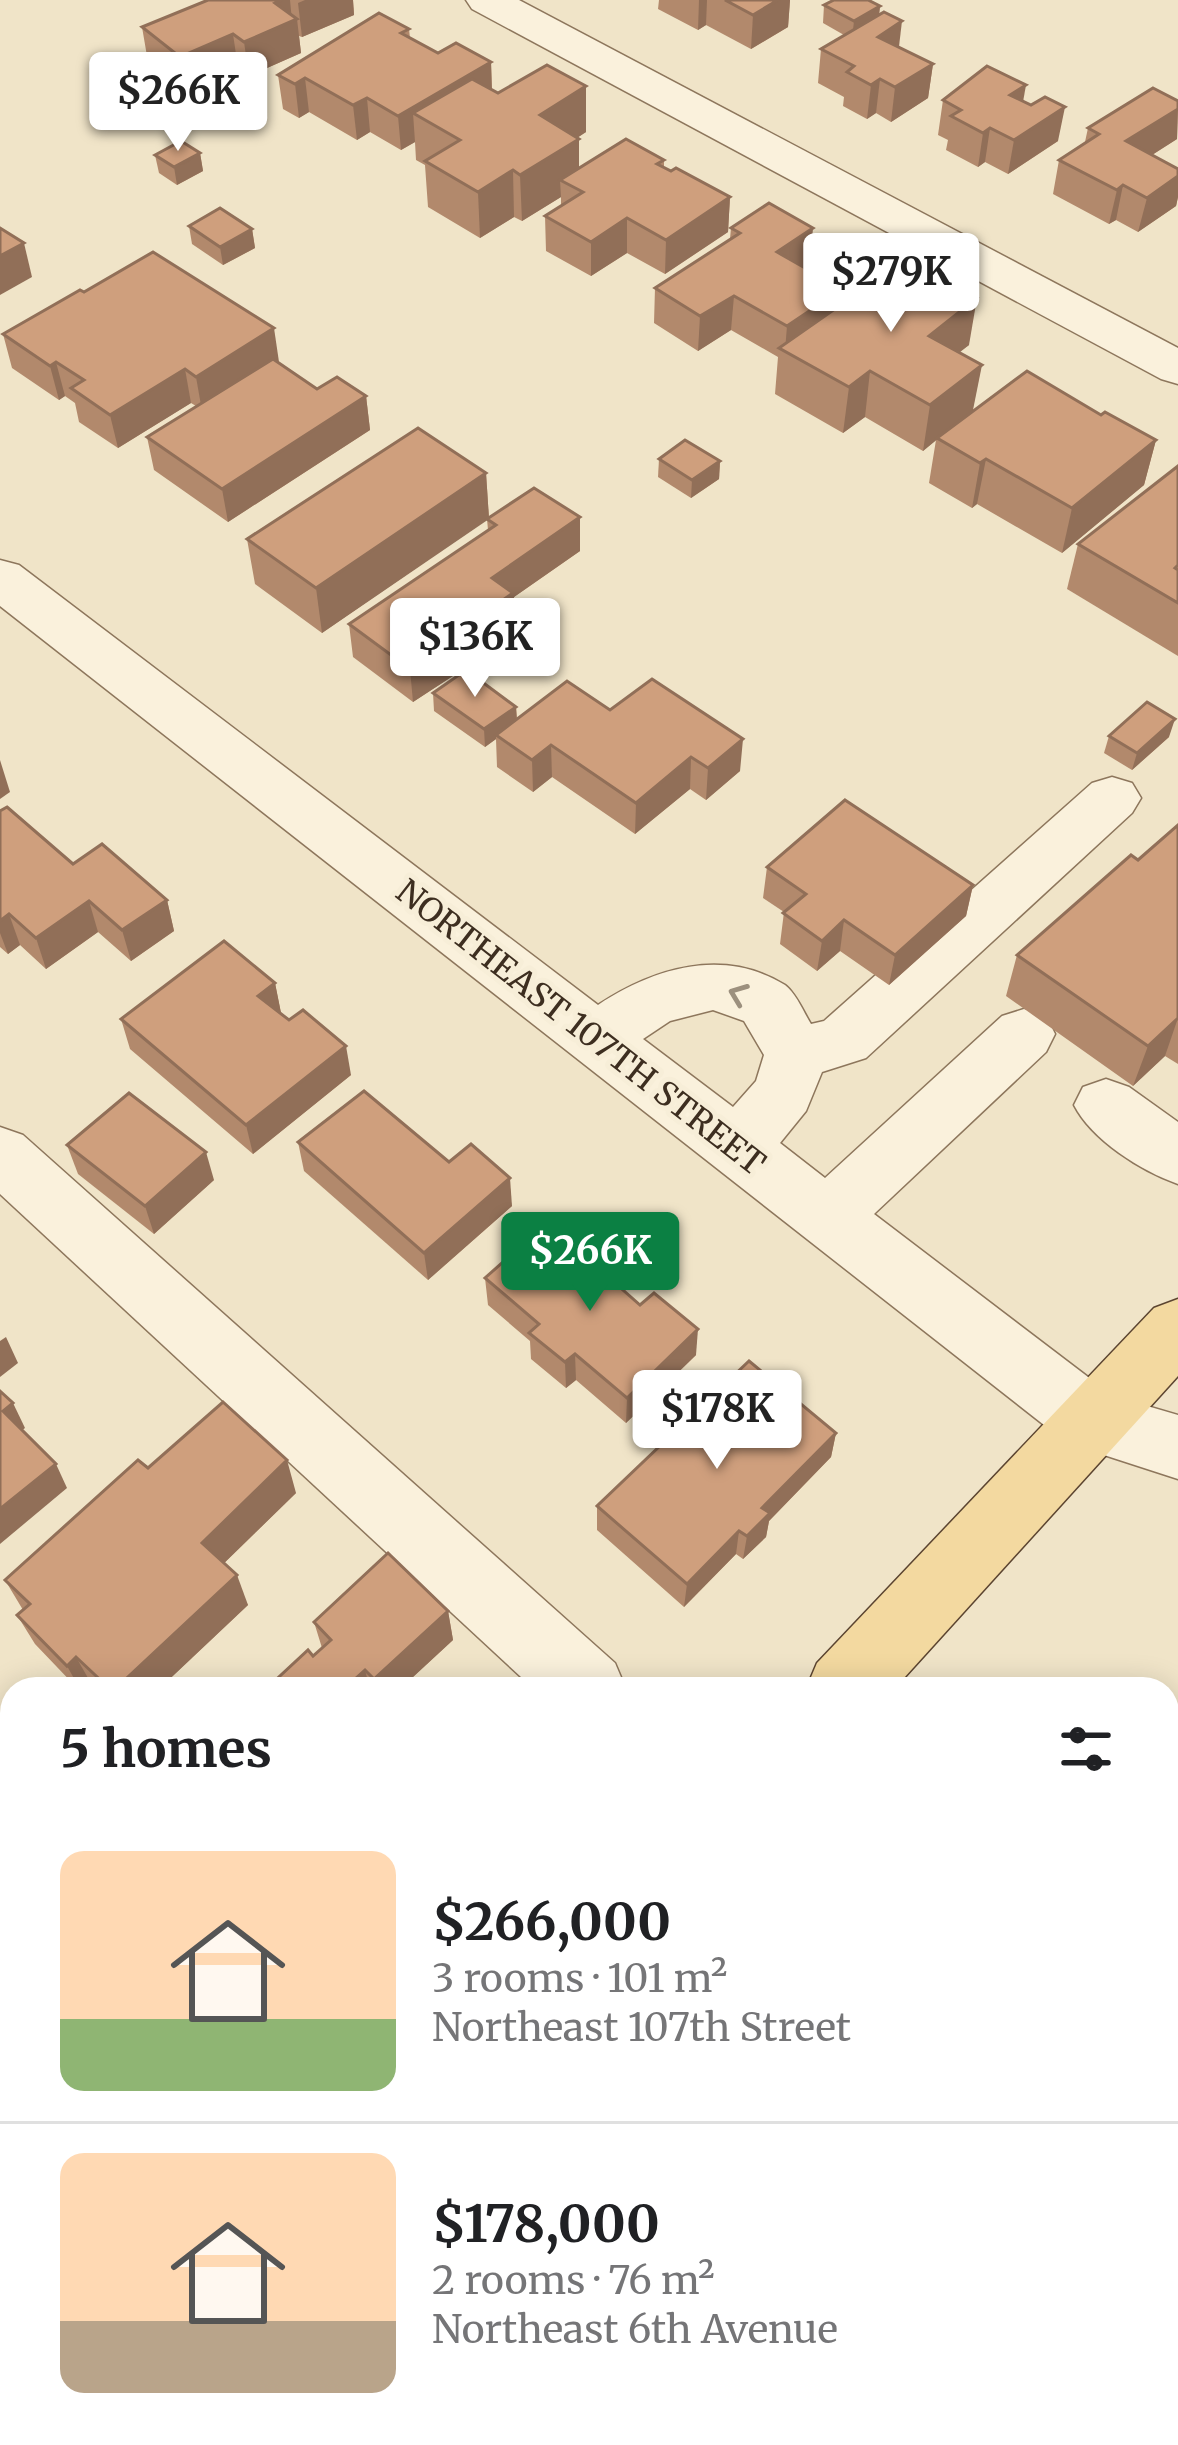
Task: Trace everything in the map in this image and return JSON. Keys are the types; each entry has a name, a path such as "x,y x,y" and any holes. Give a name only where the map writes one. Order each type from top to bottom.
{"main road":[{"path":"855,1677 1178,1329"}],"street":[{"path":"487,0 1178,368"},
{"name":"NORTHEAST 107TH STREET","path":"0,578 1092,1421 1178,1447"},
{"path":"796,1054 844,1040 1112,798"},
{"path":"596,1039 652,1001 716,985 766,1004 796,1054 784,1094 737,1148"},
{"path":"827,1217 1024,1034"},
{"path":"1106,1105 1178,1157"},
{"path":"0,1154 575,1677"}],"building":[{"path":"208,0 282,0 275,3 297,19 244,42 233,34 180,57 142,27"},
{"path":"725,0 778,0 753,15"},
{"path":"834,0 868,0 880,6 854,21 824,5"},
{"path":"884,12 902,21 878,37 933,64 895,87 880,79 871,85 847,72 854,66 821,49"},
{"path":"379,13 409,29 401,33 438,53 456,43 491,62 398,116 367,98 353,105 305,78 295,84 278,75"},
{"path":"547,65 586,86 540,115 579,139 520,175 513,170 478,192 425,161 460,140 413,113 472,79 498,93"},
{"path":"987,66 1026,85 1010,95 1031,105 1045,97 1065,107 1014,140 990,128 983,133 951,116 961,110 943,100"},
{"path":"1153,88 1178,101 1178,109 1126,141 1178,169 1178,176 1147,198 1123,185 1117,190 1059,160 1099,134 1088,128"},
{"path":"626,139 664,160 657,164 671,171 676,168 730,197 666,240 627,218 591,242 545,216 583,192 560,180"},
{"path":"181,141 200,153 174,167 155,155"},
{"path":"769,203 813,228 777,252 842,289 787,326 734,296 700,316 655,288 740,233 731,228"},
{"path":"220,208 252,229 220,247 189,226"},
{"path":"0,228 24,243 0,256"},
{"path":"153,252 274,328 196,377 185,369 110,415 71,388 84,380 56,362 50,366 3,334 80,290 84,292"},
{"path":"905,260 977,298 929,336 982,365 930,405 870,371 849,387 779,348"},
{"path":"273,359 317,389 337,377 366,396 222,489 147,437"},
{"path":"1027,371 1101,415 1105,412 1156,440 1072,508 986,459 980,463 937,438"},
{"path":"418,428 486,473 316,588 247,539"},
{"path":"685,440 720,461 692,480 659,459"},
{"path":"1178,466 1175,568 1178,603 1078,544"},
{"path":"534,488 580,517 492,578 513,593 497,604 504,609 410,669 349,624 496,525 487,519"},
{"path":"466,670 516,707 484,729 433,693"},
{"path":"652,679 743,739 708,768 691,757 636,803 551,745 532,760 496,735 567,681 610,710"},
{"path":"1147,702 1175,719 1137,753 1109,736"},
{"path":"845,800 973,885 895,955 844,920 822,941 783,913 806,894 767,867"},
{"path":"7,807 73,864 102,844 167,900 122,930 89,901 36,938 9,914 0,921 0,811"},
{"path":"1178,825 1178,1018 1148,1046 1017,955 1131,855 1138,860"},
{"path":"224,941 275,983 258,996 289,1020 303,1010 346,1046 246,1125 121,1019"},
{"path":"364,1091 449,1162 471,1144 510,1178 424,1253 298,1142"},
{"path":"129,1093 206,1152 145,1206 67,1145"},
{"path":"538,1231 563,1253 572,1245 640,1305 654,1293 698,1329 627,1398 575,1354 565,1362 529,1333 539,1324 485,1278"},
{"path":"749,1361 836,1433 762,1508 770,1513 747,1536 739,1531 687,1584 597,1506"},
{"path":"0,1391 13,1403 3,1411 56,1464 0,1509"},
{"path":"223,1402 287,1460 202,1543 237,1575 128,1677 97,1677 76,1657 67,1666 17,1615 30,1604 5,1580 138,1460 148,1468"},
{"path":"388,1553 448,1611 376,1677 365,1670 357,1677 279,1677 308,1650 313,1656 331,1640 314,1622"}]}
